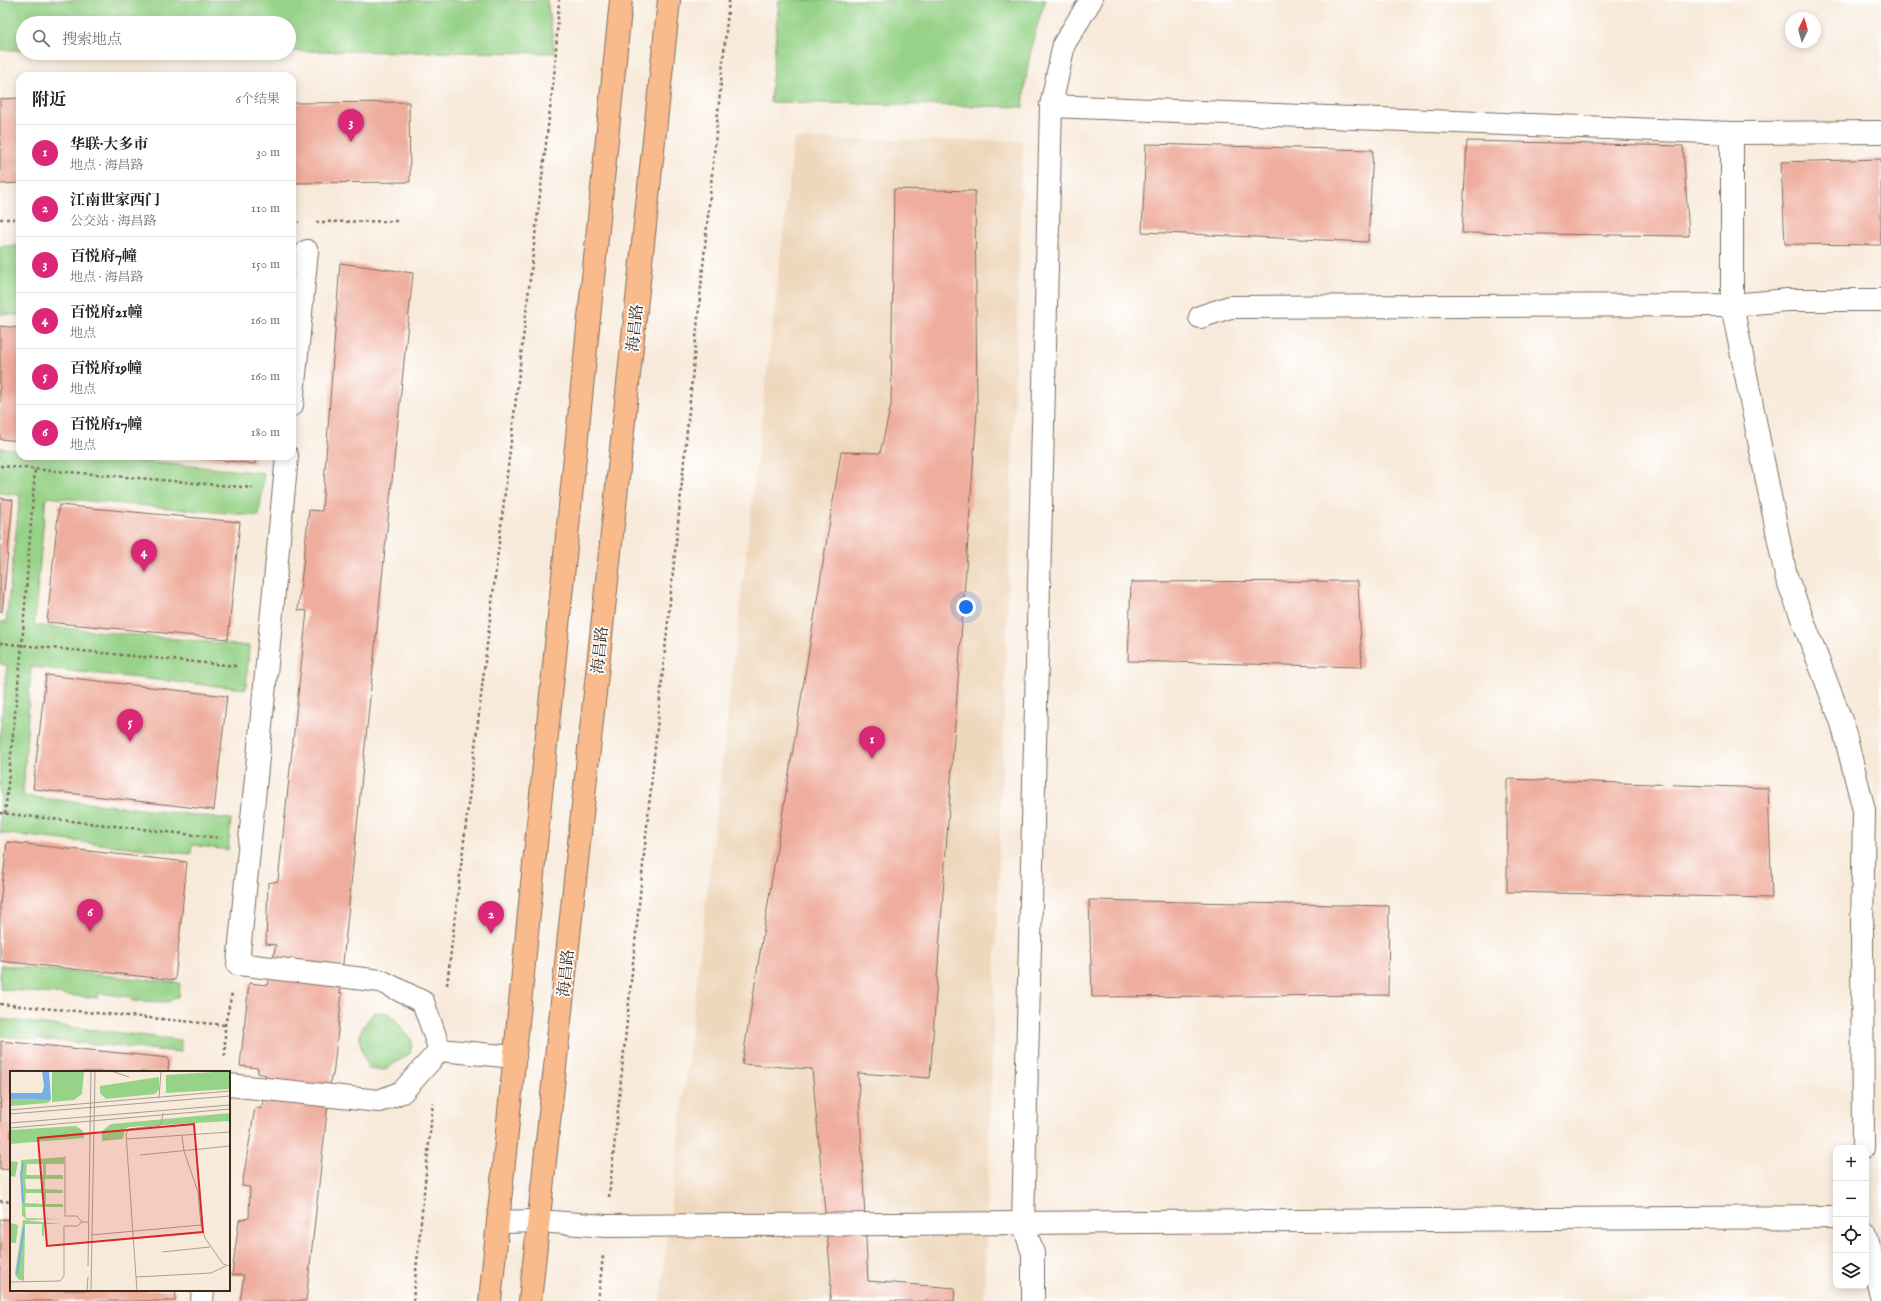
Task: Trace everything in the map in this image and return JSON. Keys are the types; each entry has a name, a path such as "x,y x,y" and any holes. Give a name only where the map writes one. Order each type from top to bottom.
{"main road":[{"path":"490,1301 622,0"},
{"name":"海昌路","path":"530,1301 669,0"}],"street":[{"path":"1033,1301 1033,1253 1023,1223 1051,106 1064,44 1091,0"},
{"path":"1051,106 1732,133 1881,132"},
{"path":"1732,133 1732,305 1786,576 1842,723 1864,810 1862,928 1863,1145"},
{"path":"296,365 307,251"},
{"path":"1200,317 1230,307 1732,305 1787,300 1881,300"},
{"path":"287,460 238,964 381,981 423,1002 440,1050"},
{"path":"440,1050 515,1057"},
{"path":"230,1075 379,1101 402,1092 440,1050"},
{"path":"498,1222 538,1221 606,1226 1833,1217"},
{"path":"1869,1246 1881,1296"},
{"path":"202,1301 203,1291"}],"path":[{"path":"447,986 554,75 559,0"},
{"path":"598,1301 678,523 729,0"},
{"path":"0,219 16,219"},
{"path":"315,222 400,222"},
{"path":"0,466 284,490"},
{"path":"5,814 22,645 35,469"},
{"path":"0,643 266,669"},
{"path":"0,813 249,842"},
{"path":"227,1071 225,1026 238,964"},
{"path":"0,1004 225,1026"},
{"path":"413,1301 433,1100"},
{"path":"0,1201 10,1202"}],"shaded area":[{"path":"794,139 1023,141 984,1301 660,1301"}],"green space":[{"path":"0,0 547,0 555,53 296,51 296,16 16,16 16,50 0,50"},
{"path":"779,0 1046,0 1030,53 1023,107 770,102"},
{"path":"0,246 16,246 16,315 0,314"},
{"path":"0,448 16,450 16,460 127,460 264,473 259,516 46,497 34,625 249,646 246,689 31,667 23,796 231,819 228,850 192,845 191,854 0,833 0,736 7,665 0,664 0,622 6,622 20,495 0,493"},
{"path":"0,965 180,983 179,996 168,1002 132,1001 131,997 99,993 98,998 0,989"},
{"path":"374,1012 390,1013 412,1041 410,1053 385,1070 368,1068 360,1040 361,1031 365,1023"},
{"path":"0,1019 181,1040 181,1052 0,1036"}],"building":[{"path":"16,98 16,183 0,184 0,99"},
{"path":"409,102 410,182 296,183 296,103"},
{"path":"1467,141 1683,146 1689,236 1462,233"},
{"path":"1146,144 1373,150 1368,242 1142,232"},
{"path":"1881,159 1881,245 1785,244 1781,162"},
{"path":"894,189 975,191 977,411 930,1078 858,1073 868,1281 955,1288 954,1301 830,1301 831,1277 812,1069 742,1064 841,452 880,453 891,405"},
{"path":"340,263 413,273 340,993 342,993 333,1076 331,1076 306,1301 240,1301 244,1275 232,1275 239,1220 249,1218 250,1187 242,1186 255,1108 262,1108 266,1075 258,1073 258,1068 240,1066 249,983 267,985 276,945 266,944 268,883 278,881 307,611 298,610 309,510 322,511"},
{"path":"0,326 16,328 16,441 0,439"},
{"path":"221,460 256,460 255,464"},
{"path":"0,498 13,500 2,612 0,611"},
{"path":"59,505 240,522 228,639 47,622"},
{"path":"1358,581 1362,667 1128,661 1131,582"},
{"path":"46,675 227,696 214,810 33,789"},
{"path":"1507,779 1768,788 1772,898 1507,892"},
{"path":"7,842 187,862 175,980 0,961 0,904"},
{"path":"1089,900 1389,906 1388,995 1092,997"},
{"path":"1,1041 169,1058 168,1071 10,1071 10,1170 0,1169"},
{"path":"0,1219 10,1220 10,1291 176,1291 175,1301 0,1301"}],"place":[{"name":"百悦府7幢","path":"351,142"},
{"name":"百悦府21幢","path":"144,572"},
{"name":"百悦府19幢","path":"130,742"},
{"name":"华联·大多市","path":"872,759"},
{"name":"百悦府17幢","path":"90,932"},
{"name":"江南世家西门","path":"491,934"}]}
